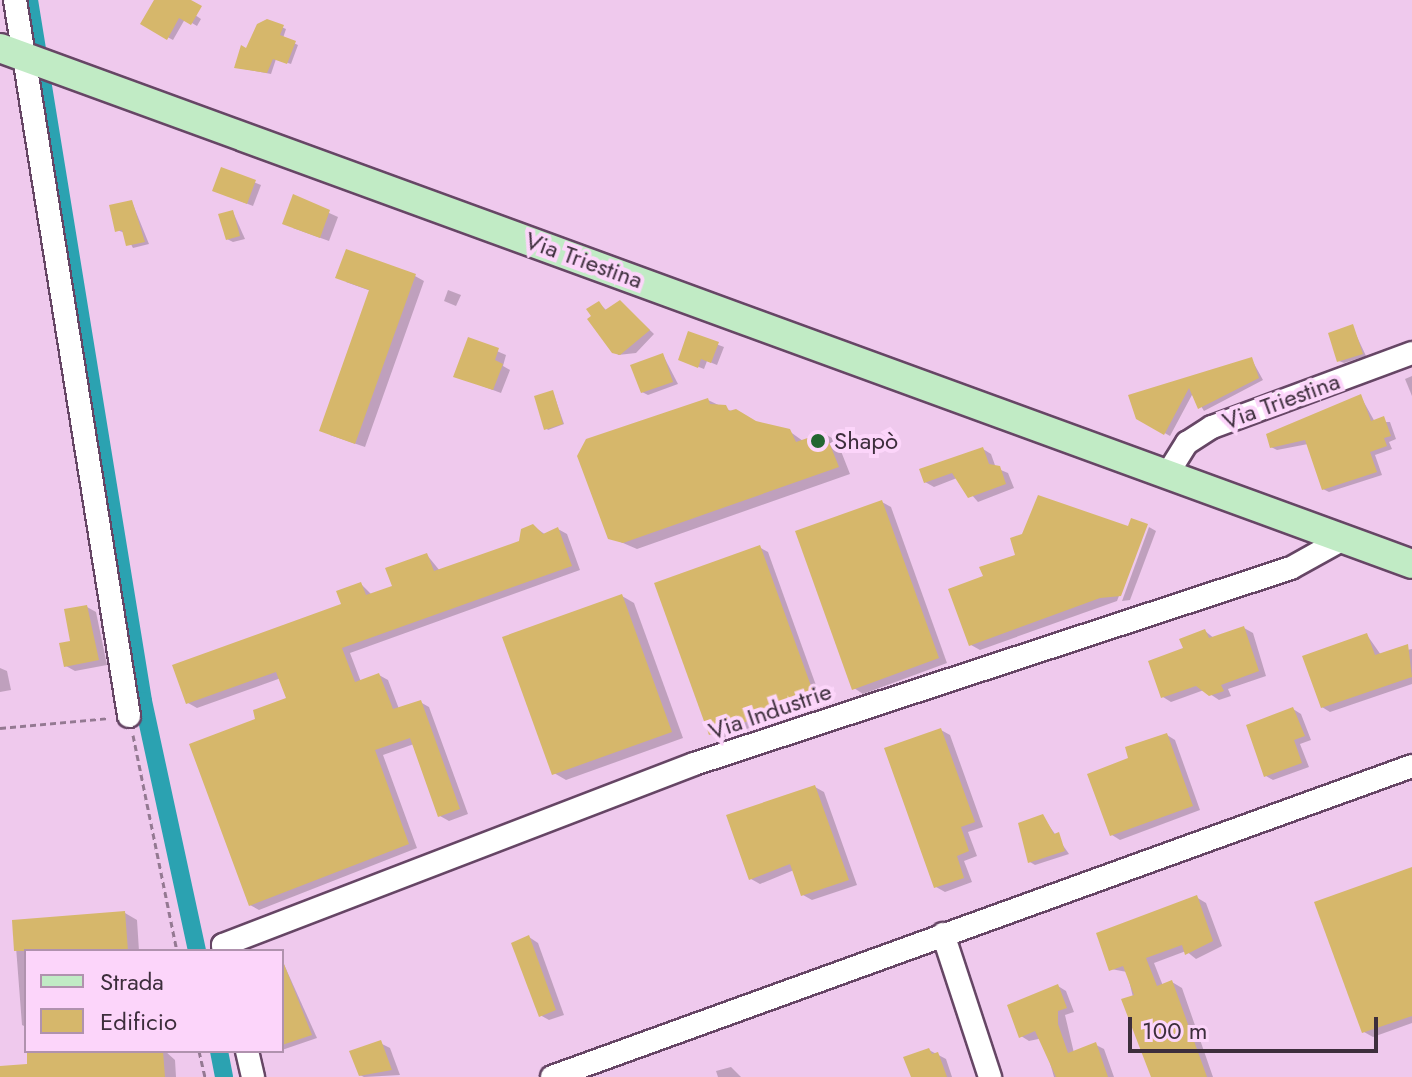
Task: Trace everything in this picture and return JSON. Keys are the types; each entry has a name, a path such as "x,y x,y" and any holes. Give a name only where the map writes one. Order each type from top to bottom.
{"main road":[{"name":"Via Triestina","path":"18,54 1412,564"}],"street":[{"path":"15,0 18,54 129,716"},
{"name":"Via Triestina","path":"1168,473 1187,443 1212,427 1412,353"},
{"name":"Via Industrie","path":"224,949 223,945 694,764 1291,568 1345,538"},
{"path":"552,1077 1412,766"},
{"path":"943,934 990,1077"},
{"path":"247,1053 253,1077"}],"path":[{"path":"0,728 129,716 177,949"},
{"path":"199,1053 205,1077"}],"building":[{"path":"154,0 191,0 202,6 191,25 179,18 167,40 140,24"},
{"path":"267,19 284,25 280,35 296,41 287,64 273,59 267,73 234,68 241,45 246,48 257,24"},
{"path":"221,167 256,180 247,204 212,191"},
{"path":"293,194 330,210 320,238 282,224"},
{"path":"132,200 145,242 126,246 122,230 115,232 109,205"},
{"path":"233,210 240,236 226,240 218,214"},
{"path":"346,249 416,274 355,444 319,431 369,290 335,278"},
{"path":"620,300 650,330 620,355 612,353 587,319 591,316 586,309 599,301 605,310"},
{"path":"1353,324 1363,354 1337,362 1328,333"},
{"path":"688,331 719,342 711,363 701,359 698,368 678,360"},
{"path":"468,337 499,348 495,360 503,364 493,390 453,377"},
{"path":"663,353 673,382 641,393 630,365"},
{"path":"1252,357 1259,378 1198,409 1189,388 1164,435 1136,419 1128,395"},
{"path":"553,390 563,424 544,430 534,396"},
{"path":"1361,394 1371,421 1384,416 1391,436 1384,438 1387,446 1370,452 1377,472 1322,490 1305,440 1270,448 1266,434"},
{"path":"708,398 710,404 726,405 729,411 736,409 756,421 790,429 796,442 825,432 839,467 623,543 608,539 577,456 586,439"},
{"path":"983,447 989,464 1000,466 1006,484 968,498 952,473 924,483 919,469"},
{"path":"1038,495 1128,526 1131,518 1148,524 1121,596 1100,598 969,646 948,589 983,576 979,567 1015,555 1010,538 1022,534"},
{"path":"882,500 939,658 852,690 795,531"},
{"path":"533,524 543,534 558,527 572,566 342,648 355,682 379,673 393,709 421,700 460,809 438,817 410,738 375,750 409,844 249,906 189,744 255,719 253,710 286,698 276,672 186,704 172,665 341,604 336,591 361,582 366,595 392,586 385,568 427,553 434,571 519,541 521,529"},
{"path":"760,545 815,697 709,735 654,583"},
{"path":"622,594 672,732 552,775 502,637"},
{"path":"87,605 99,660 64,667 59,643 70,641 64,609"},
{"path":"1244,626 1259,671 1221,685 1224,691 1209,696 1196,686 1161,698 1148,661 1183,648 1179,639 1205,629 1209,638"},
{"path":"1367,633 1375,655 1408,644 1412,677 1321,708 1302,656"},
{"path":"1293,707 1305,736 1294,740 1302,763 1264,777 1246,725"},
{"path":"941,728 975,822 961,827 969,851 957,856 964,878 934,888 884,748"},
{"path":"1167,733 1193,806 1110,836 1087,774 1128,758 1125,747"},
{"path":"815,785 849,880 801,896 790,864 749,880 726,815"},
{"path":"1043,814 1054,834 1059,832 1065,851 1028,863 1018,823"},
{"path":"1412,867 1412,1016 1362,1033 1314,902"},
{"path":"1197,895 1213,941 1185,955 1182,945 1146,958 1157,986 1172,980 1207,1077 1151,1077 1121,999 1134,995 1123,966 1109,971 1096,933"},
{"path":"125,911 128,949 14,951 12,920"},
{"path":"529,935 556,1010 539,1017 511,943"},
{"path":"284,964 312,1035 284,1044"},
{"path":"1058,984 1067,1008 1058,1011 1058,1024 1068,1053 1096,1042 1108,1077 1056,1077 1035,1031 1019,1038 1007,1005"},
{"path":"381,1040 392,1070 359,1076 349,1051"},
{"path":"929,1048 932,1054 938,1052 947,1077 911,1077 903,1057"},
{"path":"27,1053 163,1053 165,1077 0,1077 0,1066 27,1064"}],"waterway":[{"path":"29,0 143,701 197,949"},
{"path":"219,1053 224,1077"}],"place":[{"name":"Shapò","path":"818,441"}]}
